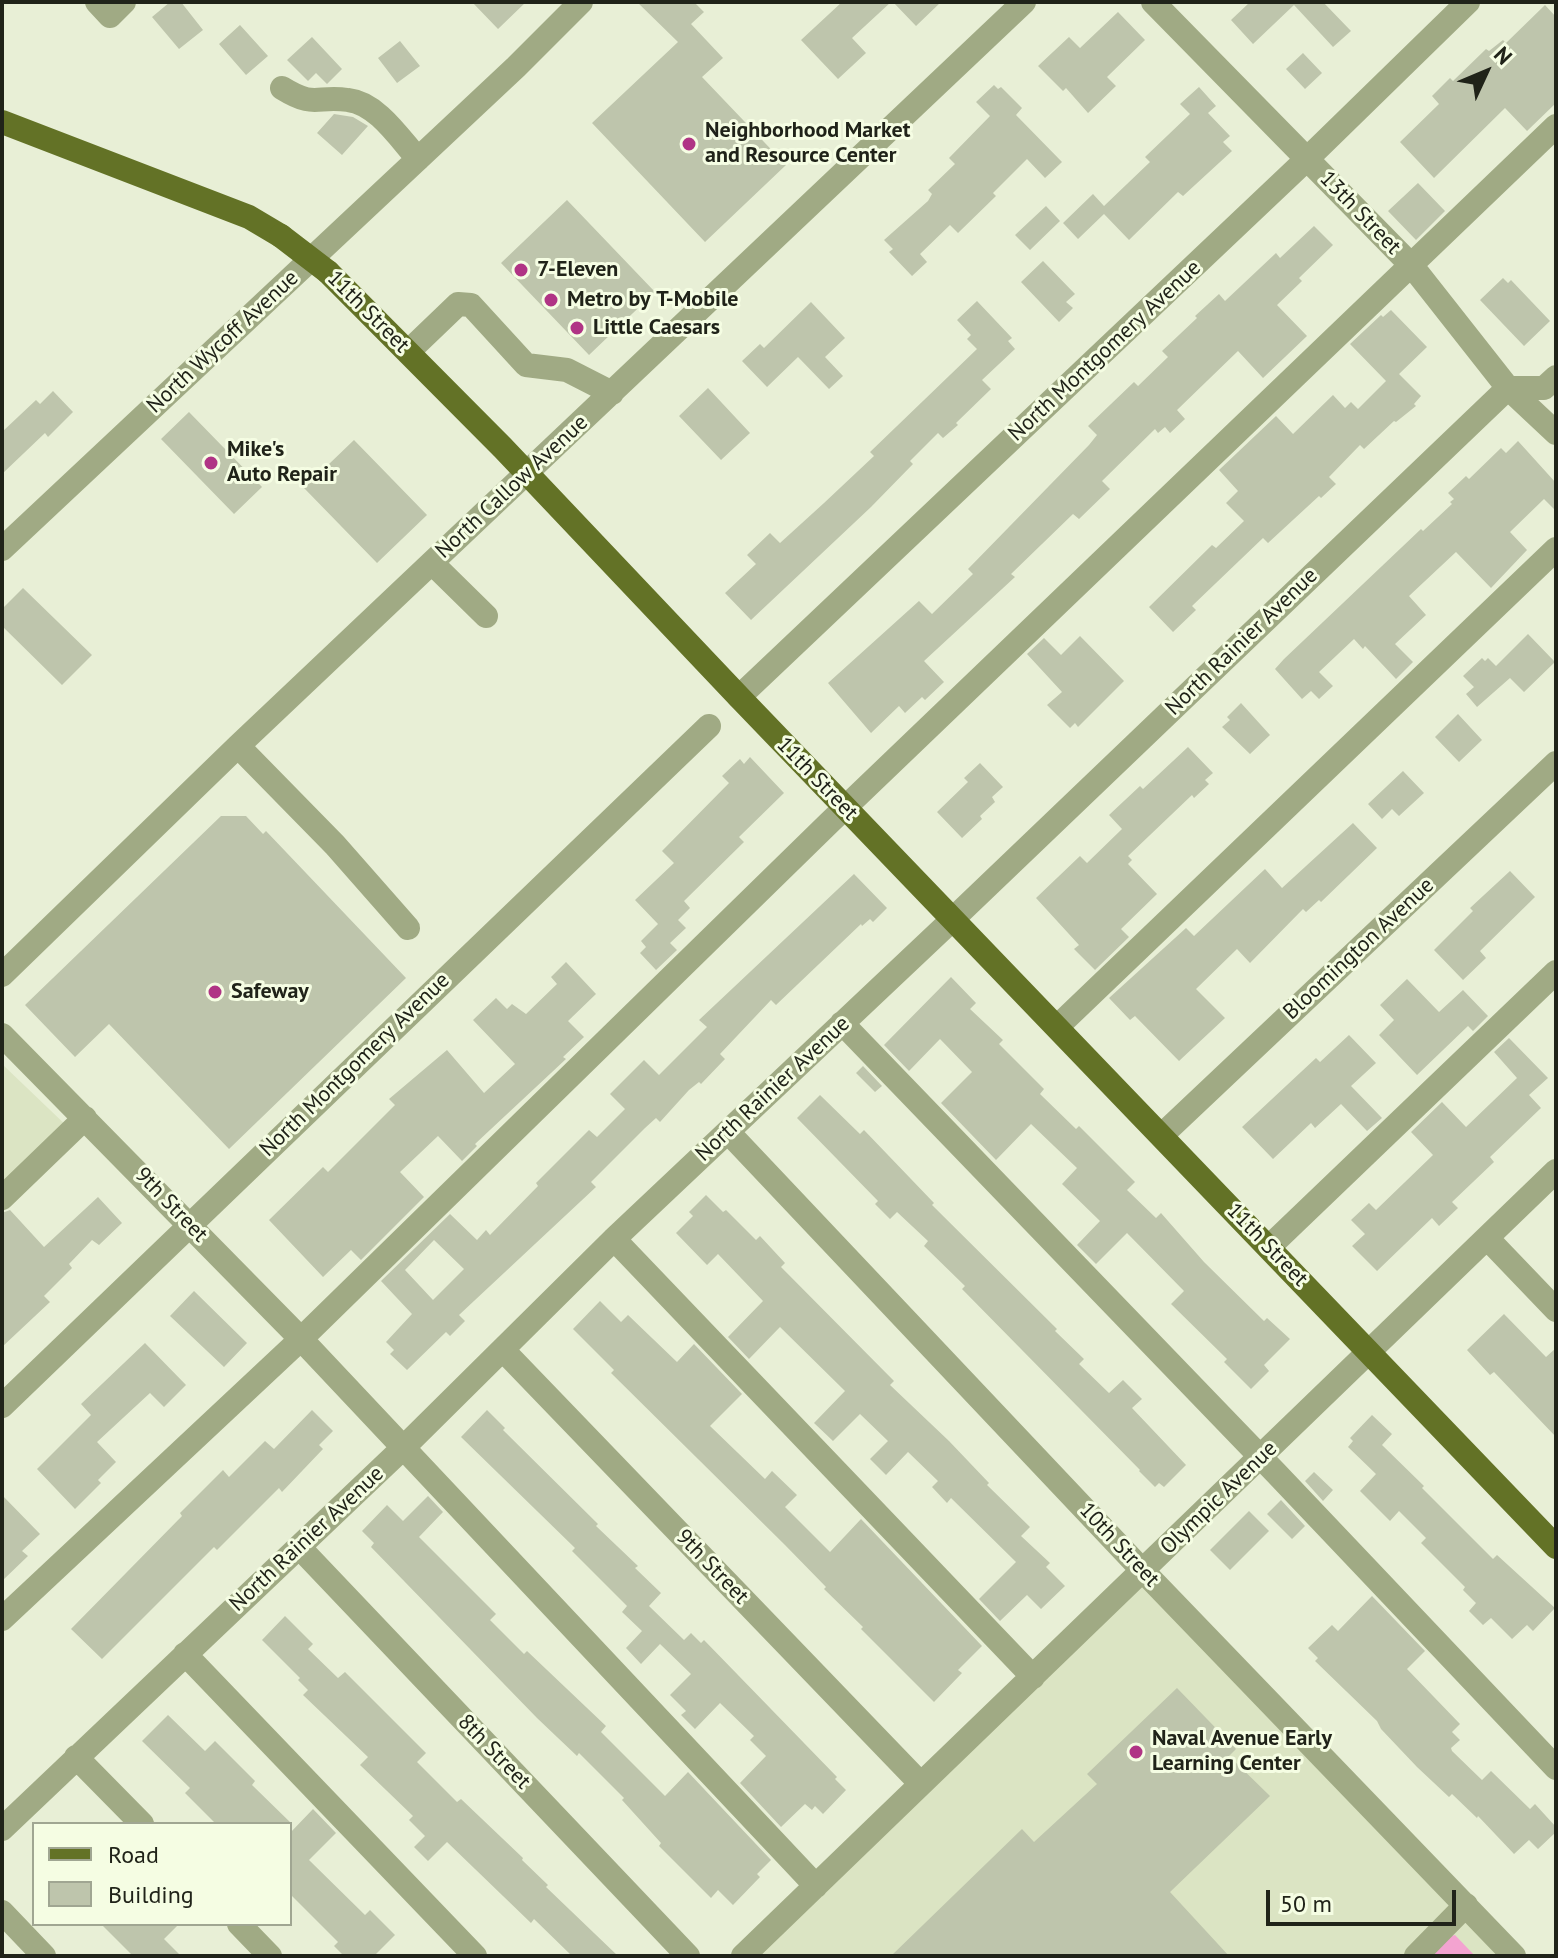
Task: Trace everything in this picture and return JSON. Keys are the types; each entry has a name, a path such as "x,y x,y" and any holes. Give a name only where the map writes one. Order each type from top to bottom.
{"main road":[{"name":"11th Street","path":"2,122 249,217 281,236 328,272 409,351 1556,1547"}],"street":[{"name":"North Wycoff Avenue","path":"2,549 581,2"},
{"name":"North Callow Avenue","path":"2,975 238,746 1024,2"},
{"name":"13th Street","path":"1153,2 1412,266 1508,388 1556,433"},
{"name":"North Montgomery Avenue","path":"739,697 1308,158 1468,2"},
{"path":"282,88 301,100 349,100 365,105 418,159"},
{"path":"2,1619 301,1339 845,807 1556,126"},
{"path":"409,351 458,304 471,305 526,365 567,370 612,393"},
{"path":"1508,388 1544,388 1556,377"},
{"name":"North Rainier Avenue","path":"2,1829 403,1448 614,1239 1508,388"},
{"path":"1057,1027 1556,549"},
{"path":"432,563 486,616"},
{"name":"North Montgomery Avenue","path":"2,1406 709,726"},
{"path":"238,746 335,845 408,928"},
{"name":"Bloomington Avenue","path":"1162,1135 1556,763"},
{"path":"1269,1247 1556,972"},
{"path":"842,1023 1556,1768"},
{"name":"9th Street","path":"2,1035 301,1339 816,1886"},
{"path":"2,1198 85,1118"},
{"name":"10th Street","path":"728,1132 1143,1571 1514,1956"},
{"name":"Olympic Avenue","path":"743,1956 1556,1171"},
{"path":"1487,1238 1556,1310"},
{"path":"614,1239 1033,1677"},
{"name":"9th Street","path":"503,1350 921,1784"},
{"name":"8th Street","path":"299,1547 688,1956"},
{"path":"185,1654 475,1956"},
{"path":"76,1757 140,1822"},
{"path":"1416,1956 1466,1905"},
{"path":"2,1912 44,1956"},
{"path":"241,1926 270,1956"}],"shaded area":[{"path":"2,1064 72,1131 2,1199"},
{"name":"Naval Avenue Early Learning Center","path":"1143,1571 1514,1956 743,1956"},
{"path":"1455,1935 1475,1956 1430,1956 1442,1939"}],"building":[{"path":"170,2 181,2 203,30 179,49 152,17"},
{"path":"472,2 526,2 498,29"},
{"name":"Neighborhood Market and Resource Center","path":"637,2 694,2 704,12 691,24 723,58 702,77 786,165 705,242 592,123 678,42"},
{"path":"842,2 891,2 852,38 866,53 838,79 801,40"},
{"path":"893,2 941,2 916,26"},
{"path":"1250,2 1323,2 1351,31 1333,47 1294,5 1253,44 1231,20"},
{"path":"1545,5 1556,17 1556,103 1527,131 1505,108 1434,178 1400,142 1439,104 1432,96 1450,78 1453,81 1486,49 1489,51 1503,40 1506,43"},
{"path":"1118,12 1145,40 1107,77 1116,86 1088,113 1066,88 1063,91 1038,66 1069,37 1080,48"},
{"path":"240,25 268,56 246,75 219,44"},
{"path":"312,37 342,69 327,84 316,73 308,81 287,60"},
{"path":"400,41 420,66 397,83 378,58"},
{"path":"1303,53 1322,73 1305,89 1286,69"},
{"path":"994,85 998,89 1001,87 1022,108 1016,115 1062,162 1045,178 1027,159 993,193 996,196 958,233 950,225 920,254 927,262 912,276 889,252 893,249 884,240 928,201 932,194 928,190 955,164 949,158 990,116 976,102"},
{"path":"1199,87 1216,106 1208,113 1230,136 1223,142 1232,151 1183,196 1178,192 1129,240 1104,214 1078,239 1063,223 1093,194 1104,206 1150,162 1145,157 1190,114 1180,104"},
{"path":"334,114 353,117 368,126 342,155 317,133"},
{"path":"1418,183 1445,211 1416,240 1388,211"},
{"path":"567,200 655,292 589,355 501,263"},
{"path":"1046,206 1060,221 1030,250 1015,235"},
{"path":"1314,226 1333,245 1277,305 1307,336 1263,378 1238,351 1177,410 1185,419 1170,433 1165,427 1158,433 1155,429 1102,481 1110,489 1079,519 1073,514 1011,574 1015,577 924,661 944,682 905,713 899,706 871,733 828,683 919,601 932,614 973,574 968,569 1089,445 1097,435 1088,426 1134,382 1138,386 1168,357 1162,351 1197,318 1195,316 1219,294 1225,301 1276,253 1280,258"},
{"path":"1043,261 1075,294 1066,302 1073,308 1059,322 1021,282"},
{"path":"1503,278 1508,283 1511,280 1550,321 1524,346 1480,300"},
{"path":"977,301 1012,338 1008,341 1015,349 982,380 991,389 943,438 938,433 871,507 751,620 725,593 756,564 747,555 770,533 780,543 874,456 870,452 977,349 967,339 971,335 957,320"},
{"path":"811,302 845,338 825,357 843,376 829,389 798,357 767,387 742,361 760,344 764,348"},
{"path":"1391,310 1427,347 1399,374 1421,396 1414,404 1416,406 1394,421 1364,449 1360,445 1329,477 1336,484 1268,543 1263,538 1192,606 1196,610 1173,632 1149,607 1212,545 1216,548 1244,521 1226,503 1238,491 1219,470 1276,416 1293,434 1333,395 1345,408 1351,402 1358,409 1386,381 1350,344 1381,315 1383,317"},
{"path":"708,388 750,433 721,460 679,416"},
{"path":"53,391 73,412 48,437 45,433 2,474 2,432 36,400 40,404"},
{"name":"Mike's Auto Repair","path":"189,412 262,487 234,514 161,439"},
{"path":"354,440 427,515 377,563 304,488"},
{"path":"1518,441 1556,483 1556,511 1544,499 1510,532 1527,550 1491,588 1456,552 1409,596 1426,615 1395,644 1413,662 1396,679 1365,646 1363,649 1354,639 1319,672 1333,686 1319,699 1311,691 1302,699 1275,669 1421,529 1423,531 1452,504 1450,502 1454,499 1448,493 1466,476 1469,479 1501,448 1506,453"},
{"path":"23,588 92,655 62,685 2,626 2,609"},
{"path":"1528,634 1555,662 1524,692 1510,678 1477,707 1466,694 1474,687 1463,676 1482,658 1485,661 1488,658 1496,666"},
{"path":"1080,636 1124,681 1078,727 1075,723 1070,728 1047,705 1062,692 1027,654 1044,638 1061,655"},
{"path":"1241,703 1270,735 1250,754 1222,727"},
{"path":"1458,714 1482,740 1459,762 1435,737"},
{"path":"1188,747 1213,773 1205,780 1209,784 1194,798 1192,795 1128,856 1132,860 1128,864 1157,894 1121,929 1129,937 1095,970 1074,949 1079,945 1036,898 1080,856 1087,863 1122,829 1109,815 1140,786 1143,789"},
{"path":"750,757 784,793 739,837 744,842 684,901 690,908 678,920 686,928 670,943 677,950 656,970 640,953 646,947 641,941 658,924 635,900 674,863 662,851 729,783 722,776 740,759 744,764"},
{"path":"980,763 1003,787 992,797 995,802 980,816 982,819 962,838 937,812 968,782 964,778"},
{"path":"1403,771 1424,793 1399,816 1392,809 1382,819 1368,804"},
{"name":"Safeway","path":"221,816 246,816 263,834 266,831 406,978 229,1149 109,1024 75,1057 25,1005"},
{"path":"1353,823 1377,848 1321,902 1319,900 1306,912 1303,909 1250,963 1237,949 1196,989 1225,1018 1179,1061 1135,1016 1130,1020 1109,998 1186,928 1194,936 1265,869 1282,888"},
{"path":"1510,871 1535,897 1480,951 1486,958 1463,980 1434,950 1473,911 1470,908"},
{"path":"854,874 887,908 873,922 870,919 861,924 776,1005 771,1000 720,1054 725,1059 701,1084 699,1082 689,1090 660,1122 656,1118 645,1128 591,1182 596,1187 459,1315 465,1321 450,1336 446,1332 407,1370 390,1354 394,1350 386,1342 412,1314 381,1281 450,1214 477,1240 486,1230 490,1235 589,1130 597,1137 625,1109 610,1094 644,1060 659,1075 707,1027 699,1020","holes":["434,1240 464,1269 433,1300 405,1270"]},
{"path":"566,962 596,994 568,1021 584,1037 563,1057 566,1059 475,1144 477,1146 462,1161 438,1136 400,1172 424,1197 361,1260 351,1250 323,1277 269,1220 323,1167 328,1172 395,1105 389,1099 447,1050 484,1093 515,1064 473,1020 496,998 507,1009 512,1004 526,1014 557,984 551,977"},
{"path":"951,977 976,1003 970,1009 1003,1040 999,1044 1044,1089 1040,1094 1076,1129 1079,1126 1135,1182 1127,1190 1156,1218 1161,1213 1204,1262 1264,1321 1267,1318 1290,1339 1264,1365 1269,1371 1251,1389 1224,1362 1227,1359 1171,1304 1184,1291 1127,1233 1096,1264 1077,1245 1100,1221 1062,1184 1077,1168 1031,1124 996,1160 941,1103 972,1072 940,1039 909,1071 884,1045"},
{"path":"1407,979 1439,1012 1463,990 1488,1016 1473,1031 1468,1026 1417,1075 1379,1035 1394,1020 1380,1005"},
{"path":"1349,1035 1376,1063 1351,1086 1382,1118 1367,1131 1341,1104 1315,1128 1311,1123 1273,1159 1242,1127 1316,1058 1320,1062"},
{"path":"1509,1038 1548,1078 1529,1095 1541,1108 1490,1157 1494,1162 1452,1202 1458,1208 1439,1226 1432,1218 1377,1271 1352,1246 1365,1234 1351,1220 1369,1203 1376,1210 1433,1155 1411,1132 1442,1102 1466,1127 1517,1078 1494,1052"},
{"path":"863,1066 882,1086 875,1092 856,1073"},
{"path":"820,1095 860,1134 864,1130 934,1203 932,1205 1057,1329 1055,1331 1084,1359 1079,1364 1109,1393 1123,1380 1142,1399 1132,1408 1186,1465 1164,1487 1159,1483 1155,1487 1139,1471 962,1289 965,1286 924,1246 928,1241 897,1212 890,1219 875,1204 878,1201 797,1118"},
{"path":"706,1195 756,1240 760,1236 785,1263 781,1267 894,1381 890,1385 949,1441 989,1483 987,1485 1030,1527 1021,1536 1050,1563 1046,1567 1065,1586 1041,1609 1027,1595 1000,1621 979,1599 1016,1562 951,1498 947,1503 932,1487 938,1481 908,1452 886,1475 870,1459 888,1441 860,1414 833,1441 814,1423 845,1391 780,1327 749,1359 728,1337 763,1301 718,1254 707,1265 676,1233 693,1216 689,1212"},
{"path":"98,1197 122,1223 99,1245 92,1240 69,1264 72,1268 44,1296 50,1302 2,1347 2,1213 10,1210 44,1247"},
{"path":"194,1291 247,1343 224,1367 170,1316"},
{"path":"600,1301 621,1322 628,1315 677,1362 694,1344 742,1394 710,1426 765,1479 772,1471 797,1495 785,1507 830,1552 861,1519 982,1646 958,1670 962,1673 934,1702 861,1629 863,1627 785,1545 611,1373 614,1370 573,1329"},
{"path":"1504,1314 1546,1357 1556,1348 1556,1437 1494,1372 1490,1375 1467,1350"},
{"path":"145,1343 186,1385 164,1407 150,1393 97,1442 116,1462 98,1480 101,1483 75,1509 37,1469 91,1415 81,1404"},
{"path":"312,1410 333,1431 319,1445 323,1449 282,1492 279,1488 217,1550 214,1547 102,1659 71,1629 223,1470 229,1477 265,1441 274,1449"},
{"path":"487,1410 661,1593 649,1606 684,1640 691,1633 701,1643 704,1640 837,1777 835,1779 846,1790 823,1814 815,1806 812,1810 805,1804 781,1827 740,1783 766,1756 750,1740 754,1736 720,1703 695,1729 681,1715 686,1711 670,1695 691,1674 660,1644 641,1664 626,1648 642,1631 622,1612 627,1606 572,1551 575,1548 461,1437"},
{"path":"1372,1415 1392,1434 1382,1445 1424,1486 1422,1488 1493,1559 1497,1555 1555,1608 1533,1631 1527,1625 1512,1639 1491,1618 1483,1625 1469,1611 1476,1603 1463,1590 1465,1587 1421,1543 1426,1538 1399,1511 1390,1521 1360,1491 1376,1474 1348,1447 1353,1441 1350,1438"},
{"path":"1314,1472 1333,1490 1323,1501 1305,1481"},
{"path":"2,1495 40,1534 22,1551 28,1556 2,1581"},
{"path":"428,1496 443,1512 419,1537 496,1614 490,1620 606,1726 601,1732 665,1796 688,1772 771,1860 757,1874 760,1877 733,1905 718,1890 711,1898 659,1846 661,1843 622,1800 624,1798 579,1753 577,1756 537,1718 371,1547 374,1543 362,1531 387,1505 403,1521"},
{"path":"1281,1500 1305,1526 1292,1539 1267,1514"},
{"path":"1249,1511 1269,1531 1230,1570 1210,1550"},
{"path":"1372,1596 1425,1651 1407,1669 1460,1724 1452,1732 1460,1740 1451,1748 1452,1751 1482,1780 1491,1771 1530,1809 1535,1804 1556,1827 1556,1832 1538,1849 1529,1840 1514,1854 1478,1816 1452,1794 1449,1797 1417,1767 1377,1721 1315,1661 1318,1658 1308,1648 1332,1625 1338,1631"},
{"path":"285,1616 313,1644 308,1649 338,1678 345,1672 426,1753 417,1762 457,1802 461,1799 523,1858 548,1885 546,1887 618,1956 572,1956 534,1919 531,1923 447,1842 428,1861 414,1847 425,1836 409,1820 413,1816 360,1765 368,1757 303,1695 308,1690 298,1680 300,1678 262,1640"},
{"path":"1177,1688 1236,1749 1229,1756 1270,1796 1170,1892 1229,1956 891,1956 1022,1829 1034,1842 1097,1784 1087,1774"},
{"path":"168,1715 205,1751 215,1741 255,1781 252,1785 290,1822 214,1822 185,1793 190,1788 142,1741"},
{"path":"313,1809 336,1833 309,1860 365,1915 370,1910 395,1935 374,1956 344,1956 334,1946 338,1942 292,1896 292,1831"},
{"path":"103,1926 177,1926 164,1939 181,1956 133,1956"}],"place":[{"name":"Neighborhood Market and Resource Center","path":"689,144"},
{"name":"7-Eleven","path":"521,270"},
{"name":"Metro by T-Mobile","path":"551,300"},
{"name":"Little Caesars","path":"577,328"},
{"name":"Mike's Auto Repair","path":"211,463"},
{"name":"Safeway","path":"215,992"},
{"name":"Naval Avenue Early Learning Center","path":"1136,1752"}]}
